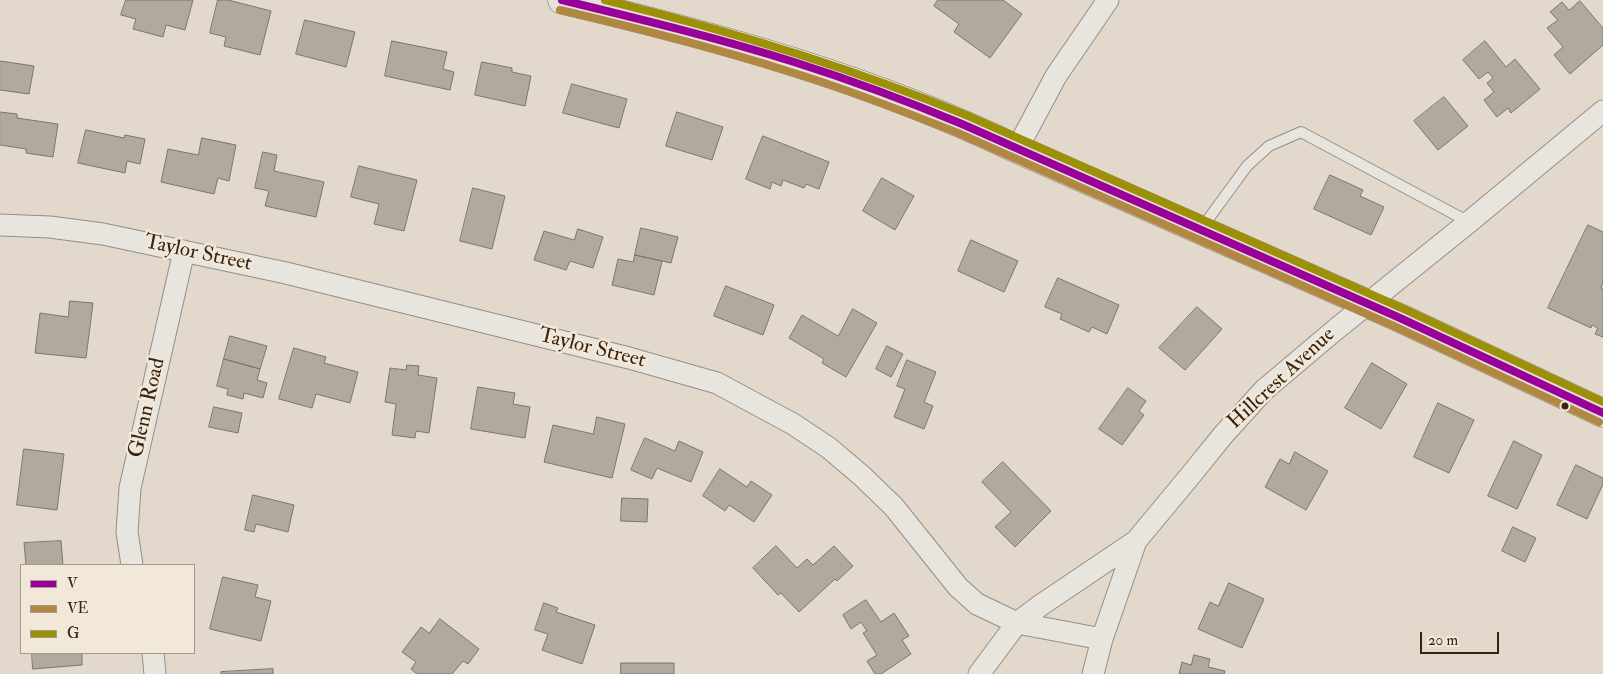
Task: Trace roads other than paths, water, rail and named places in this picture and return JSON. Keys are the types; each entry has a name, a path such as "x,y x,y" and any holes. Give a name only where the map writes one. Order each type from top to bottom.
{"main road":[{"path":"562,0 718,39 854,81 962,123 1400,318 1603,412"}],"street":[{"path":"1017,149 1056,76 1108,0"},
{"name":"Hillcrest Avenue","path":"1093,674 1102,640 1136,541 1224,434 1264,390 1603,110"},
{"name":"Taylor Street","path":"0,225 50,227 103,234 296,275 629,358 717,383 793,424 828,448 862,476 894,507 958,587 977,604 1017,624 1102,640"},
{"name":"Glenn Road","path":"132,564 127,532 130,488 184,251"},
{"path":"979,674 1017,624 1136,541"},
{"path":"153,654 155,674"}],"lane":[{"path":"1200,230 1247,166 1269,146 1301,132 1469,222"}]}
